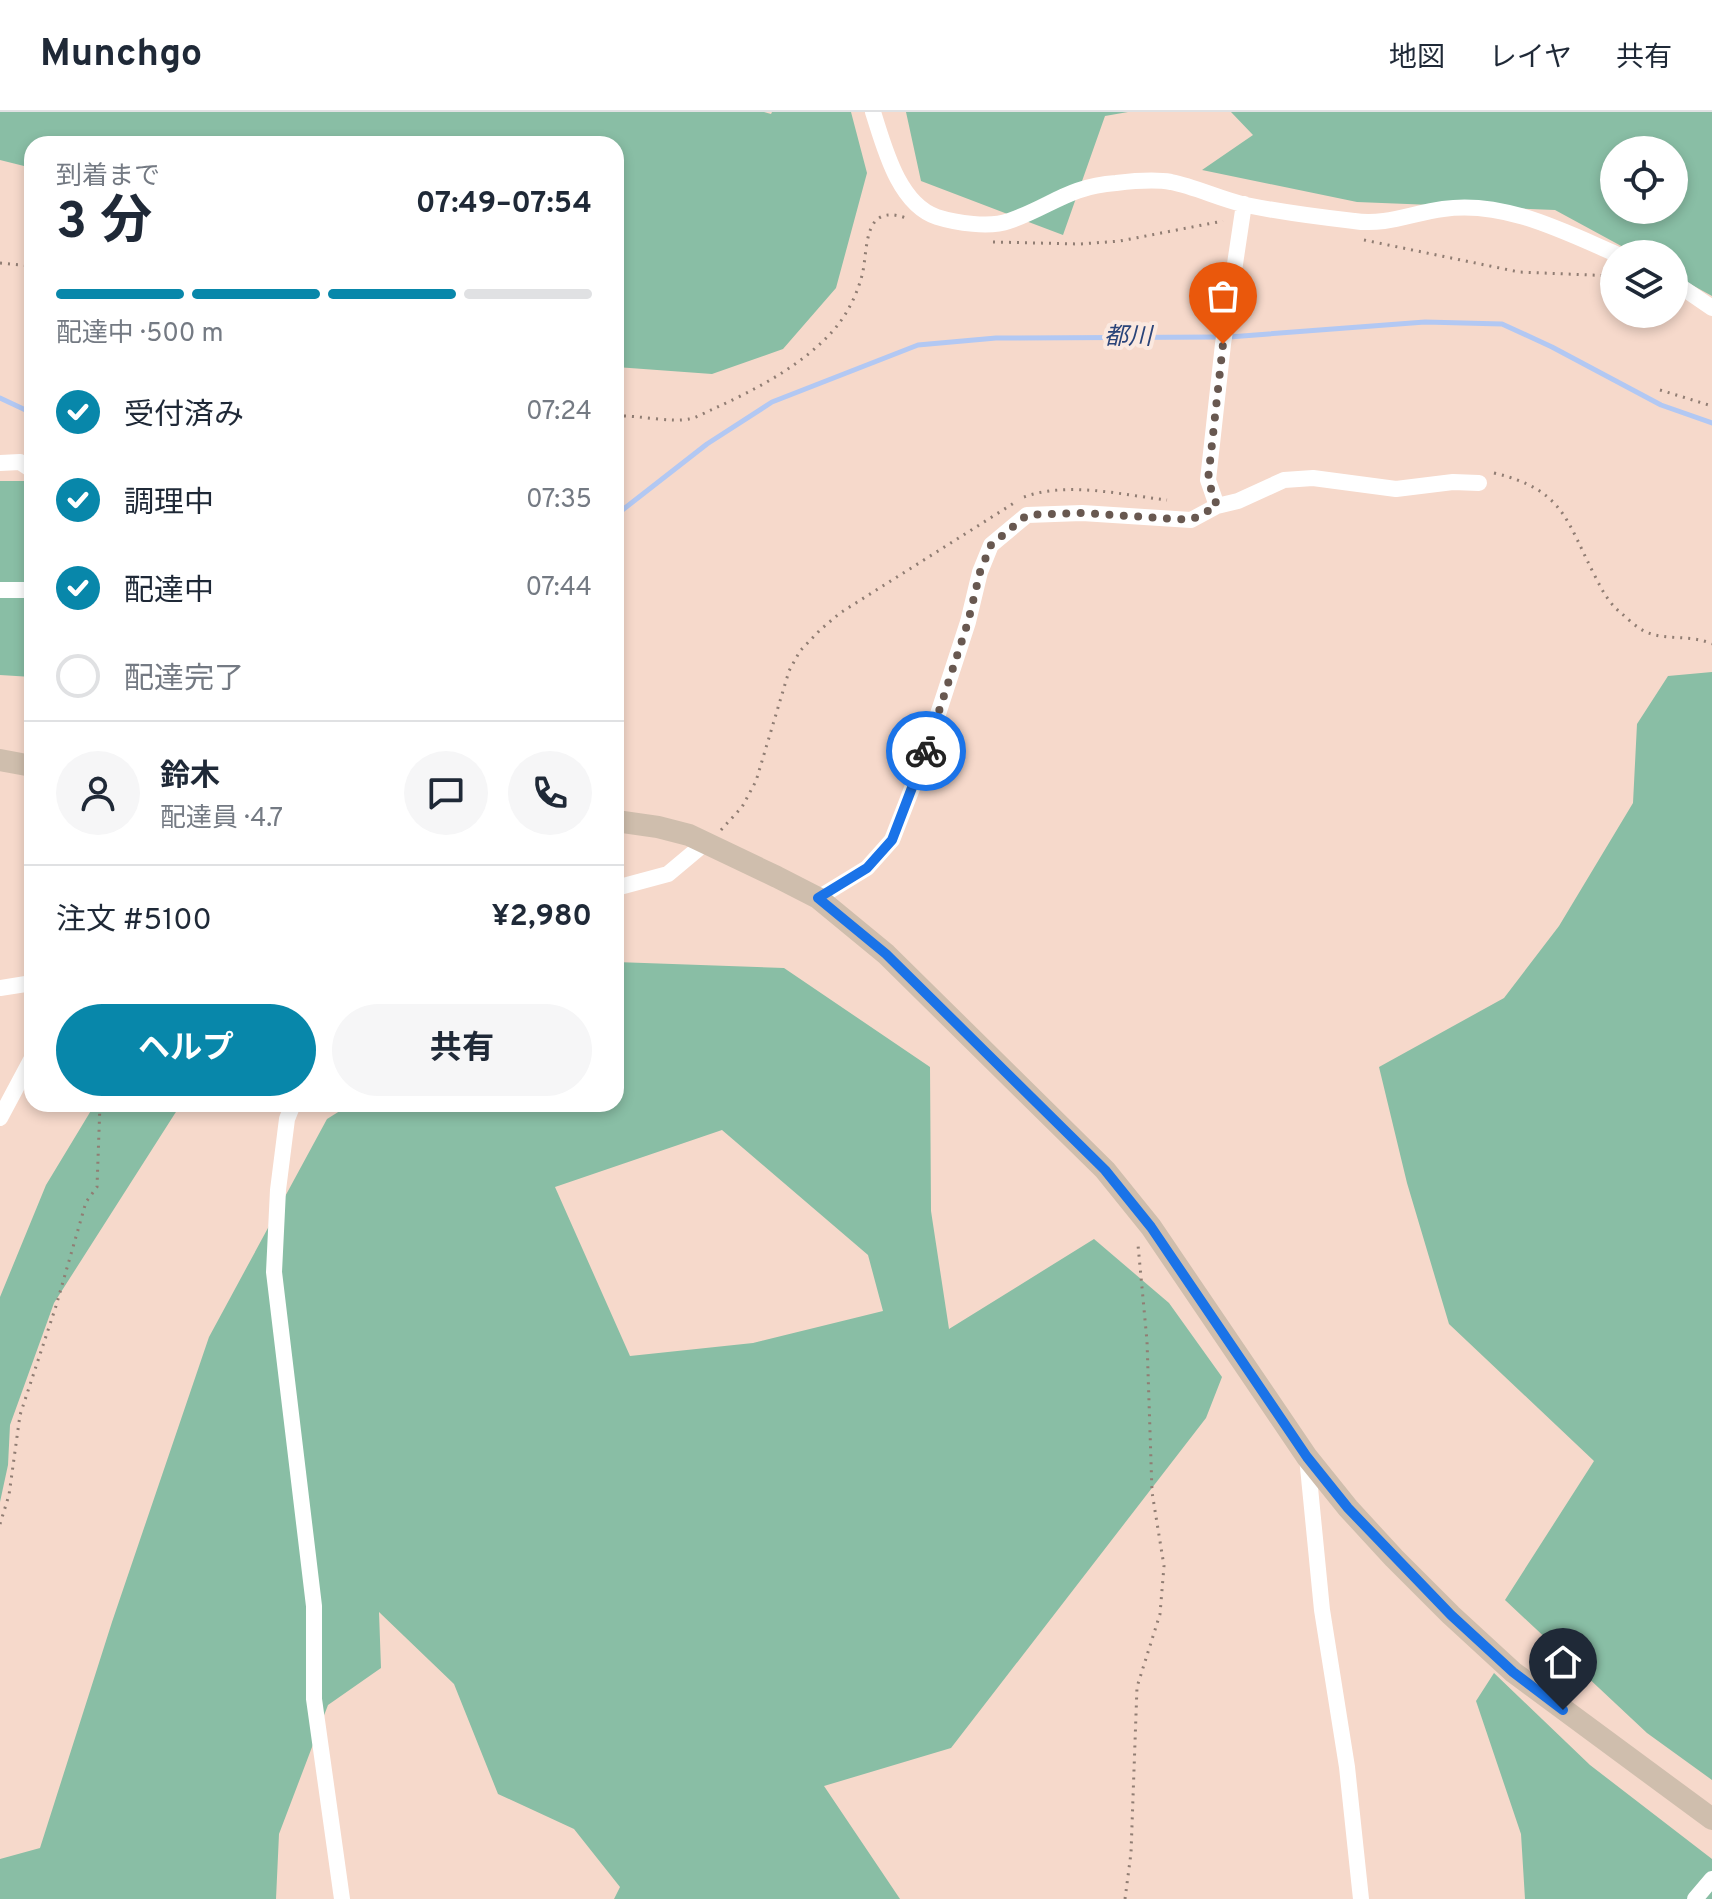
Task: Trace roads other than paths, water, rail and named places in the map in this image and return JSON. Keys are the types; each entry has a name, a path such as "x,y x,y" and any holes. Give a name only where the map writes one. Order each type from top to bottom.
{"street":[{"path":"873,112 884,146 905,190 921,209 937,217 974,223 1007,222 1077,188 1168,181 1244,204 1359,222 1395,220 1444,208 1488,209 1549,225 1600,247"},
{"path":"1217,506 1208,480 1223,344 1244,204"},
{"path":"1688,292 1712,308"},
{"path":"0,463 24,465"},
{"path":"818,898 867,868 892,840 923,760 991,545 1027,515 1082,513 1191,520 1217,506 1238,501 1284,480 1313,478 1396,489 1484,478"},
{"path":"0,590 24,590"},
{"path":"0,760 24,764"},
{"path":"624,822 689,835 818,898 886,954 1105,1170 1151,1227 1307,1457 1394,1558 1513,1672 1712,1819"},
{"path":"624,886 668,874 705,843"},
{"path":"0,988 24,984"},
{"path":"0,1118 24,1073"},
{"path":"290,1112 278,1190 274,1272 313,1592 314,1699 342,1899"},
{"path":"1307,1457 1322,1610 1347,1767 1361,1899"},
{"path":"1695,1899 1712,1879"}],"waterway":[{"name":"都川","path":"1229,337 1425,322 1502,324 1661,405 1712,423"},
{"name":"都川","path":"624,509 707,444 772,402 918,345 996,338 1219,337"},
{"name":"都川","path":"0,398 24,409"}]}
